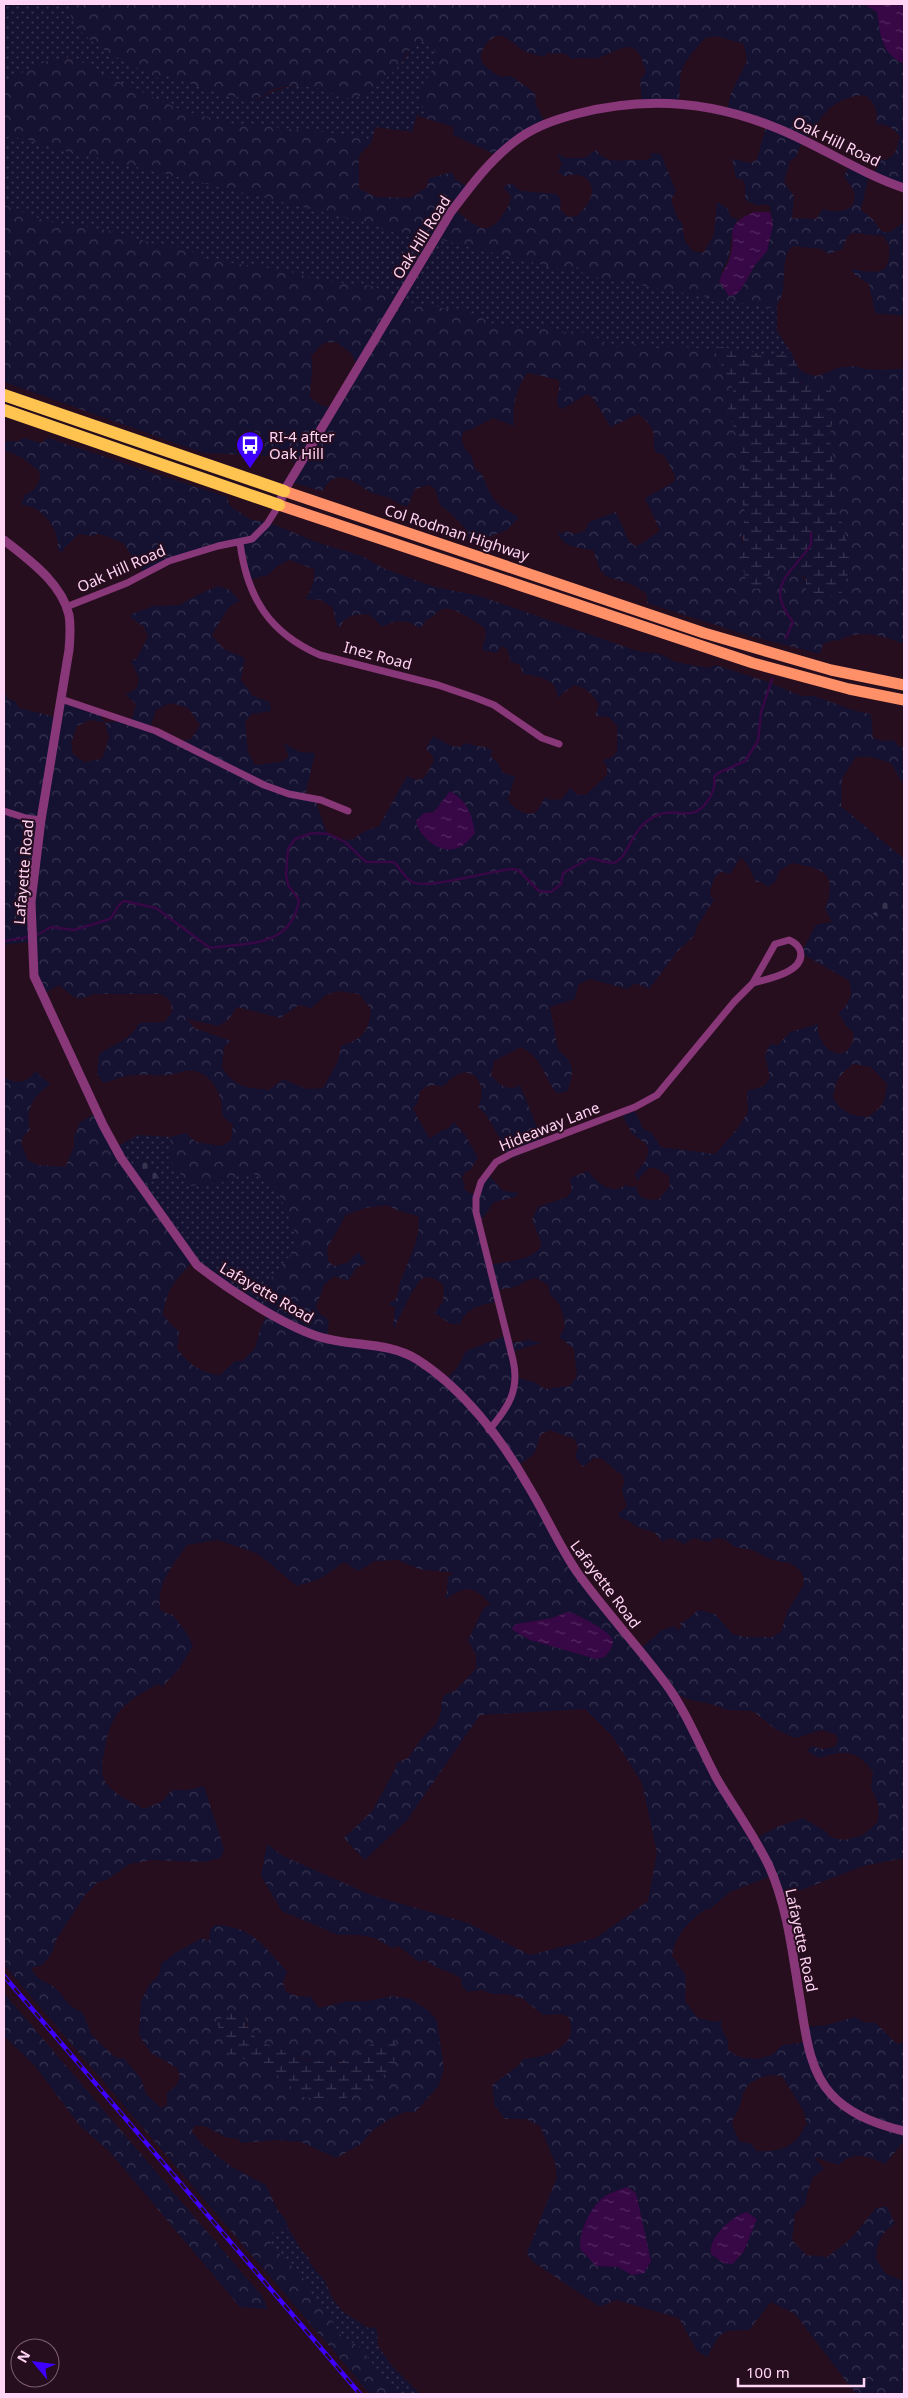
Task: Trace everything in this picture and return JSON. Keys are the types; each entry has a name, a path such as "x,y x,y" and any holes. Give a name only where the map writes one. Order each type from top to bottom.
{"highway":[{"name":"Col Rodman Highway","path":"4,395 704,633 831,670 904,685"},
{"name":"Col Rodman Highway","path":"4,410 279,505 752,663 849,689 904,700"}],"street":[{"name":"Oak Hill Road","path":"66,607 127,583 169,561 218,546 240,543 252,539 260,533 279,505 284,491 451,212 475,180 507,148 552,120 598,108 634,103 674,103 710,108 775,127 904,188"},
{"name":"Lafayette Road","path":"4,540 36,566 51,582 66,607 69,616 70,635 41,820 31,902 33,964 38,986 103,1125 121,1158 197,1265 231,1290 305,1331 335,1341 384,1347 415,1359 444,1380 489,1430 515,1464 556,1540 578,1573 646,1657 680,1706 717,1779 768,1865 786,1914 808,2044 821,2080 831,2094 866,2119 904,2131"},
{"name":"Inez Road","path":"240,543 245,576 258,603 278,630 306,648 320,655 438,685 476,698 494,705 542,738 559,744"},
{"path":"61,699 156,732 264,785 289,794 321,800 348,811"},
{"path":"4,811 41,820"},
{"name":"Hideaway Lane","path":"489,1430 512,1399 516,1380 513,1360 478,1228 476,1198 481,1182 496,1162 511,1154 636,1107 657,1095 734,1002 753,984 775,944 789,940 797,945 800,950 800,960 793,968 753,984"}],"green space":[{"path":"4,4 70,4 69,10 167,75 205,88 259,99 281,89 296,86 320,88 345,97 398,65 414,45 429,40 435,55 434,68 420,95 427,119 417,115 412,132 375,127 372,142 353,135 227,123 179,109 102,74 73,57 61,58 4,81"},
{"path":"70,4 864,4 877,12 881,35 887,49 891,55 904,64 904,188 874,174 880,159 886,160 894,155 900,137 890,127 876,124 877,115 875,108 864,95 843,100 829,109 817,123 806,141 802,142 796,157 790,161 784,182 794,196 792,218 816,219 823,209 839,211 850,208 853,205 855,200 853,191 844,176 850,164 869,175 861,209 883,232 890,232 904,222 904,316 875,313 869,284 855,275 851,269 877,272 886,267 889,249 883,236 852,233 848,236 842,249 829,254 821,249 792,246 787,253 785,261 782,296 772,308 644,286 628,279 618,283 583,274 575,266 568,271 426,236 395,233 365,222 65,151 22,137 4,136 4,81 49,60 73,57 102,74 179,109 227,123 353,135 372,142 359,155 359,189 376,197 410,198 427,187 429,178 452,172 455,179 471,189 456,211 473,224 484,228 495,224 506,210 511,196 503,187 511,183 521,191 557,194 561,200 560,210 568,217 577,216 589,201 592,187 590,182 582,176 571,175 565,177 558,172 562,164 558,156 559,154 565,158 584,158 596,150 604,157 617,161 646,160 651,158 651,153 661,154 676,191 671,200 677,217 682,223 685,242 693,251 703,253 714,235 717,202 727,208 731,217 738,219 732,232 726,265 721,273 740,291 755,265 767,251 773,225 770,207 766,204 756,205 745,200 745,185 743,180 736,178 732,159 751,163 757,159 766,127 727,111 731,93 747,61 744,44 716,36 705,38 683,67 680,76 678,104 642,101 640,80 646,72 638,52 634,48 623,48 598,58 571,59 566,54 548,53 544,57 519,48 502,36 494,37 482,51 482,62 501,77 511,76 535,93 536,105 545,123 499,158 453,135 454,127 427,119 420,99 422,88 435,63 436,56 429,40 415,45 388,77 368,92 354,98 344,98 323,89 294,86 277,88 255,99 242,98 209,90 167,75 160,79 119,59 89,39 78,28 71,16"},
{"path":"4,136 22,137 65,151 365,222 395,233 426,236 568,271 575,266 628,279 644,286 772,308 777,305 777,331 792,354 768,355 722,347 714,349 689,348 674,345 660,349 639,343 614,348 594,336 582,332 559,333 547,326 537,330 491,323 472,313 408,302 373,286 324,281 283,270 209,260 184,248 155,244 107,230 48,222 4,205"},
{"path":"4,205 48,222 107,230 155,244 184,248 209,260 283,270 324,281 373,286 408,302 472,313 491,323 537,330 547,326 559,333 582,332 600,339 614,348 639,343 660,349 674,345 714,349 734,393 727,413 735,430 743,461 739,492 746,515 741,537 762,587 776,563 784,557 805,580 815,596 825,595 850,553 835,497 834,463 829,437 833,419 826,406 831,391 831,383 808,387 800,381 799,369 815,376 840,367 854,366 872,370 904,369 904,644 879,636 862,634 823,644 820,654 750,636 647,603 647,594 632,584 607,577 600,570 593,550 567,544 559,537 557,532 564,533 566,531 574,534 585,531 589,522 616,512 629,541 635,546 639,545 660,531 645,498 674,482 675,476 664,455 657,453 654,446 653,431 644,418 638,414 611,427 592,397 587,394 563,409 558,407 559,380 528,373 518,390 513,413 514,426 493,418 470,430 464,431 463,445 472,456 474,467 482,474 488,490 499,505 519,517 507,530 486,538 483,546 467,539 469,533 454,516 440,505 435,489 429,485 415,489 408,506 372,493 346,478 334,479 322,491 290,482 299,465 286,457 203,453 4,382","holes":["336,342 351,353 358,367 333,407 322,406 310,397 311,356 323,343"]},
{"path":"722,347 768,355 792,354 799,369 800,382 808,387 831,383 831,391 826,406 833,419 829,437 834,463 835,497 850,553 849,571 840,597 815,596 806,592 806,579 784,557 776,563 762,587 756,589 746,580 738,550 744,542 741,532 746,515 739,492 743,461 735,430 727,412 734,393 714,349"},
{"path":"24,438 41,443 48,438 227,497 229,505 251,520 268,522 314,541 364,557 385,569 435,587 480,596 637,651 660,654 676,662 708,668 716,665 771,683 801,696 814,696 856,711 871,714 873,738 882,741 894,740 898,746 904,748 904,786 891,763 871,757 856,757 842,778 841,806 904,859 904,1858 863,1866 804,1889 779,1895 771,1876 730,1892 709,1910 706,1909 694,1918 684,1929 676,1941 672,1956 686,1976 685,2001 698,2018 715,2022 722,2020 721,2027 728,2041 728,2050 739,2057 757,2059 772,2055 783,2045 806,2042 808,2027 827,2025 855,2017 863,2022 876,2023 897,2044 904,2043 904,2141 885,2164 867,2157 856,2156 844,2160 838,2165 814,2157 824,2169 813,2177 806,2203 795,2214 792,2240 806,2255 827,2257 850,2240 876,2208 886,2206 889,2210 895,2223 881,2238 876,2259 886,2274 904,2281 904,2394 856,2394 795,2314 771,2302 749,2330 731,2331 722,2334 707,2357 697,2351 679,2318 616,2300 600,2307 532,2261 527,2253 557,2177 555,2163 540,2126 526,2119 505,2119 495,2106 492,2085 519,2065 523,2059 541,2056 559,2049 570,2036 569,2018 562,2014 543,2015 522,1998 506,1994 492,1994 483,1990 468,1992 462,1986 461,1978 425,1960 419,1962 399,1946 392,1948 375,1938 360,1935 338,1935 282,1911 261,1876 267,1844 283,1856 371,1895 468,1923 530,1955 596,1938 648,1901 657,1853 642,1783 613,1737 585,1709 480,1715 407,1820 365,1860 344,1838 373,1810 396,1767 396,1763 408,1758 422,1738 436,1724 441,1712 442,1699 446,1694 456,1690 476,1669 476,1655 468,1640 483,1609 490,1604 479,1593 470,1589 459,1591 446,1599 448,1577 454,1573 419,1569 398,1560 375,1561 358,1571 344,1562 320,1579 297,1586 258,1554 218,1540 187,1545 166,1576 160,1593 160,1602 161,1611 173,1615 188,1635 193,1646 179,1669 162,1687 158,1684 135,1697 120,1710 110,1727 102,1772 104,1780 114,1791 144,1809 161,1802 172,1790 187,1790 204,1786 224,1849 221,1858 204,1862 151,1860 129,1864 107,1880 98,1882 85,1895 56,1940 52,1953 42,1965 31,1968 39,1978 54,1987 69,2004 83,2013 91,2034 115,2057 125,2059 141,2079 146,2094 161,2108 167,2105 167,2093 177,2085 180,2077 177,2068 150,2052 139,2035 141,2001 149,1985 159,1975 161,1964 175,1953 202,1938 209,1941 210,1930 215,1925 238,1929 256,1939 287,1972 283,1983 286,1992 297,1996 311,1997 319,2008 348,2001 368,2001 393,1996 410,1999 429,2011 437,2021 444,2068 438,2087 415,2112 405,2112 388,2120 372,2131 361,2144 336,2158 301,2142 275,2140 242,2143 238,2139 225,2137 205,2126 194,2126 192,2132 202,2144 232,2167 266,2185 277,2209 286,2220 288,2228 268,2234 271,2245 306,2281 316,2304 329,2315 344,2339 359,2346 381,2375 402,2394 370,2394 4,1965 4,1077 8,1080 21,1082 29,1078 35,1071 50,1084 32,1104 29,1115 30,1130 23,1137 22,1141 28,1160 38,1165 65,1167 74,1147 74,1136 80,1122 98,1112 192,1262 169,1291 163,1315 179,1331 177,1349 196,1367 206,1372 220,1375 235,1361 242,1361 255,1348 268,1312 263,1308 269,1280 298,1246 292,1223 276,1186 248,1171 225,1182 190,1186 171,1162 170,1137 186,1133 196,1142 222,1146 231,1140 233,1125 222,1116 219,1095 207,1077 201,1073 188,1071 168,1075 129,1076 103,1083 97,1074 99,1054 127,1038 139,1023 164,1022 172,1013 172,1006 168,999 159,994 94,994 80,999 74,997 59,985 43,994 29,942 4,945 4,691 8,699 15,701 19,708 56,717 62,700 96,711 105,722 131,722 136,704 126,695 137,688 139,678 131,661 137,658 148,637 144,627 130,617 131,614 154,606 180,605 218,586 230,590 240,601 228,609 212,636 224,649 245,658 241,680 253,696 270,702 271,711 252,714 245,721 248,752 255,765 280,762 289,757 284,743 299,752 315,753 305,796 315,799 327,833 339,839 352,840 363,832 379,826 407,776 416,780 424,778 433,763 433,756 426,749 433,736 451,746 460,747 465,743 492,750 491,757 499,764 502,772 515,777 508,799 516,808 528,814 537,811 545,797 551,800 562,799 570,788 578,795 586,795 607,775 607,767 603,760 611,758 617,752 617,726 609,717 595,716 599,704 588,691 581,687 574,685 557,698 555,687 551,683 541,677 523,674 520,665 511,662 507,649 502,646 496,653 482,650 486,635 485,628 452,609 440,610 426,620 420,629 411,623 402,621 387,624 383,627 368,614 348,617 340,627 337,626 333,608 321,600 305,599 310,592 314,569 289,560 279,565 268,575 248,580 237,543 143,572 123,543 103,535 79,534 64,548 63,552 58,550 55,532 45,517 34,508 21,504 25,495 37,486 40,472 21,457 4,450 4,441 18,441","holes":["170,703 188,708 200,725 191,739 177,742 150,728 156,710","89,720 105,722 109,738 102,759 84,762 73,754 71,743 77,726","741,857 748,865 756,882 761,882 768,887 775,882 780,870 792,863 813,868 826,875 830,887 825,909 832,922 816,925 801,953 848,980 851,989 850,998 845,1007 838,1013 846,1026 853,1032 852,1043 848,1050 836,1053 825,1046 818,1032 818,1024 790,1032 778,1045 770,1044 765,1055 770,1078 764,1086 747,1091 748,1112 738,1128 715,1154 661,1147 652,1133 643,1129 635,1111 623,1116 632,1134 644,1142 649,1149 646,1160 635,1174 637,1181 649,1168 656,1168 669,1176 670,1186 659,1199 651,1200 644,1198 638,1194 636,1186 625,1185 620,1188 610,1188 600,1183 588,1171 570,1178 572,1191 567,1197 538,1207 532,1219 541,1242 541,1247 524,1258 491,1265 480,1222 494,1202 515,1197 519,1193 503,1191 490,1176 485,1181 478,1197 463,1189 465,1187 462,1178 464,1173 470,1170 478,1158 466,1136 454,1122 448,1129 442,1130 430,1139 413,1109 418,1102 420,1091 430,1085 442,1087 461,1073 473,1075 480,1084 481,1089 482,1096 478,1107 487,1116 510,1157 512,1158 544,1144 520,1085 508,1088 497,1082 491,1075 494,1061 521,1047 535,1057 557,1093 567,1092 572,1068 568,1060 558,1050 550,1007 575,999 578,985 590,979 627,989 635,983 649,989 677,952 695,935 697,926 714,900 710,896 712,882 721,872 730,874","338,991 359,994 371,1009 369,1023 364,1033 355,1040 341,1046 338,1061 323,1088 306,1089 283,1079 269,1090 247,1087 237,1083 222,1068 224,1047 231,1041 194,1028 187,1019 218,1026 228,1020 237,1007 280,1018 299,1005 311,1008 326,995","853,1064 871,1067 887,1084 884,1100 880,1107 868,1117 844,1111 833,1098 835,1087 844,1072","387,1205 399,1211 418,1216 418,1232 413,1250 400,1283 397,1297 389,1304 395,1308 393,1327 395,1327 416,1286 423,1278 432,1278 444,1286 443,1302 434,1313 451,1324 460,1324 467,1313 476,1307 499,1301 497,1291 515,1287 530,1279 536,1279 548,1285 550,1295 561,1309 565,1328 559,1337 574,1349 577,1377 569,1386 545,1389 534,1382 519,1378 514,1351 541,1343 529,1340 511,1343 507,1335 466,1351 457,1368 445,1381 393,1349 327,1338 329,1320 320,1314 316,1307 324,1285 334,1276 348,1281 357,1267 367,1263 358,1252 347,1263 334,1266 328,1261 327,1248 346,1215 365,1208","550,1430 574,1439 578,1446 575,1457 583,1467 594,1458 601,1458 623,1476 622,1491 627,1506 618,1514 620,1518 642,1529 654,1532 662,1542 671,1538 684,1544 694,1538 708,1542 716,1538 724,1539 735,1547 753,1550 772,1560 790,1563 800,1570 804,1578 803,1586 787,1612 781,1632 772,1637 746,1637 732,1634 715,1614 698,1610 687,1620 680,1623 682,1626 678,1631 674,1626 662,1630 640,1649 554,1539 517,1466 534,1454 541,1434","675,1693 690,1700 728,1710 753,1711 775,1729 795,1738 822,1730 835,1734 838,1741 835,1747 822,1749 811,1746 807,1751 819,1758 849,1753 861,1759 873,1772 871,1787 879,1806 878,1822 863,1835 845,1840 832,1838 825,1831 803,1818 777,1827 755,1839","245,2016 247,2025 255,2037 271,2047 295,2056 330,2063 344,2061 378,2039 304,2097 269,2068 227,2053","770,2075 782,2076 804,2112 807,2125 791,2144 778,2150 757,2151 750,2143 740,2142 732,2121 737,2113 746,2087"]},
{"path":"885,895 898,903 885,922 872,913"},
{"path":"138,1135 170,1137 171,1162 225,1182 248,1171 276,1186 298,1246 269,1280 263,1308 192,1262 118,1146"},
{"path":"143,1155 158,1176 147,1186 133,1163"},
{"path":"4,1993 262,2296 268,2309 240,2307 109,2151 80,2126 35,2066 4,2036"},
{"path":"230,2011 245,2016 247,2026 254,2036 264,2043 304,2059 337,2063 361,2052 378,2039 395,2039 398,2054 388,2071 363,2091 337,2101 303,2097 269,2068 227,2053 217,2022"},
{"path":"288,2228 300,2248 310,2259 309,2262 325,2281 332,2298 343,2312 368,2328 373,2327 377,2330 378,2346 392,2366 420,2394 402,2394 381,2375 359,2346 344,2339 338,2332 329,2315 316,2304 306,2281 271,2245 268,2234"}],"water":[{"path":"864,4 904,4 904,64 886,49 881,36 877,12"},
{"path":"754,212 770,212 773,225 767,251 755,265 740,291 735,295 729,296 719,281 732,251 732,232 737,222"},
{"path":"450,791 461,799 468,808 475,833 463,845 448,850 435,846 430,842 421,832 416,821 424,813 434,812"},
{"path":"567,1612 590,1622 608,1634 613,1643 605,1657 596,1659 530,1640 511,1629 516,1624 552,1618"},
{"path":"627,2187 636,2193 651,2261 644,2273 632,2275 618,2267 596,2266 580,2249 583,2229 588,2216 596,2204 607,2195"},
{"path":"747,2212 757,2219 744,2251 733,2264 723,2263 711,2254 713,2241 722,2228 741,2214"}],"waterway":[{"path":"786,638 793,622 785,610 780,592 786,576 811,544 811,533"},
{"path":"35,936 51,927 74,930 110,919 124,901 156,908 210,948 266,940 278,935 287,927 294,916 299,900 288,885 286,874 288,849 295,839 312,833 329,834 345,842 366,862 394,862 406,878 420,884 445,882 512,869 518,870 539,891 551,892 561,884 563,873 590,858 616,862 625,853 637,832 649,820 666,813 691,813 703,807 713,791 714,777 718,773 745,761 758,741 761,712 772,679"},
{"path":"4,941 29,937"}],"railway":[{"path":"4,1976 360,2394"}],"place":[{"name":"RI-4 after Oak Hill","path":"250,469"}]}
